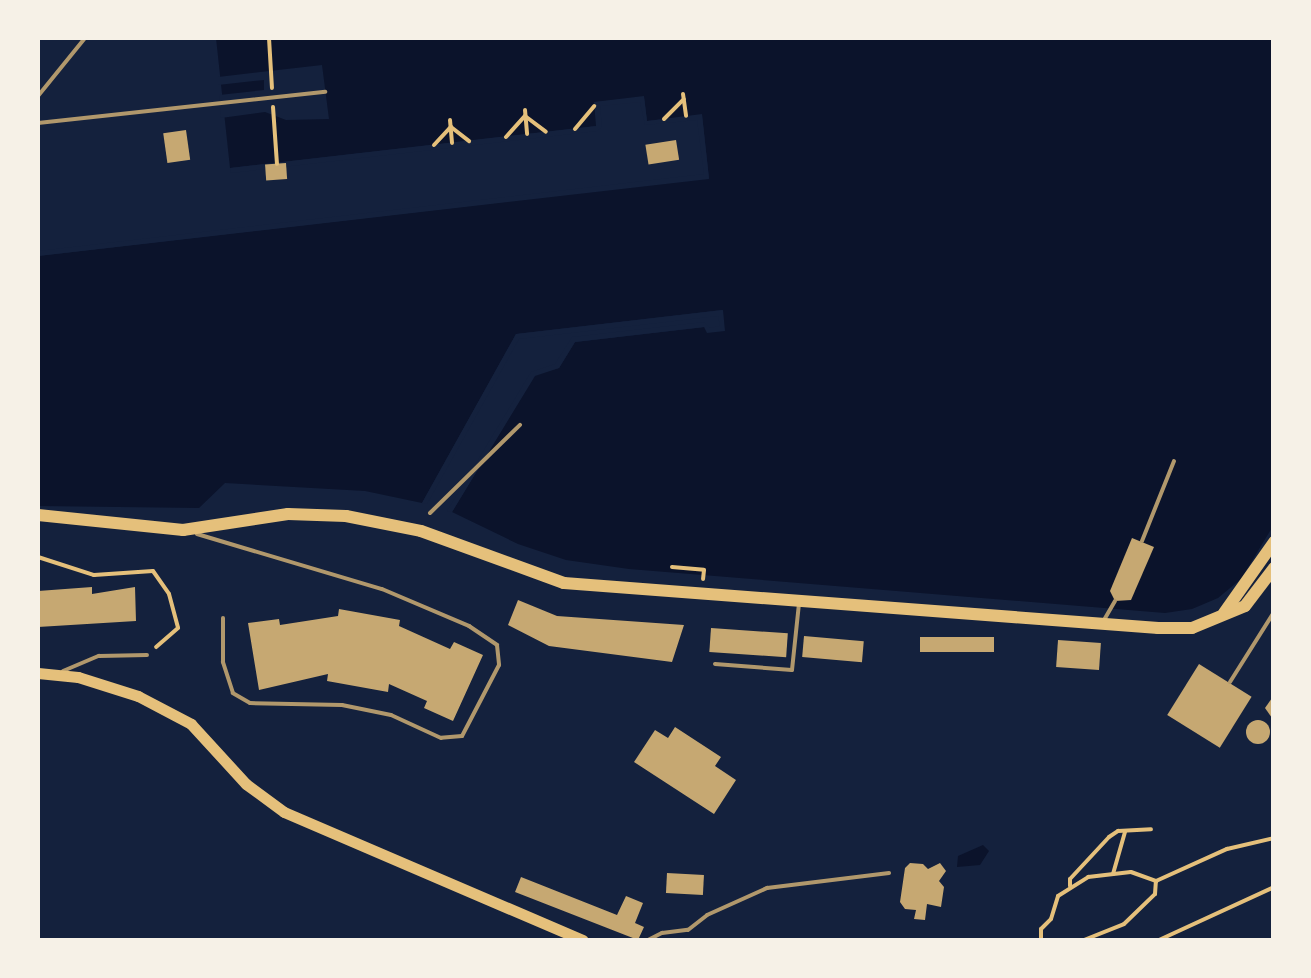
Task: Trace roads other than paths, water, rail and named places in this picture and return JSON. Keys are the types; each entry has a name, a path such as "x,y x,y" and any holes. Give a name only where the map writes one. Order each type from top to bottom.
{"main road":[{"path":"38,516 183,530 288,514 346,516 421,531 564,582 798,603 1192,628 1244,606 1274,568"},
{"path":"1219,619 1274,542"},
{"path":"38,673 78,676 138,696 191,724 246,784 284,812 584,940"}],"lane":[{"path":"38,96 85,38"},
{"path":"38,123 325,92"},
{"path":"430,514 520,425"},
{"path":"1142,541 1174,460"},
{"path":"183,530 400,596 469,626 497,644 498,665 462,736 440,738 391,715 342,705 250,703 233,693 223,662 223,618"},
{"path":"1102,624 1114,601"},
{"path":"715,664 792,670 798,603"},
{"path":"1230,682 1274,612"},
{"path":"59,673 99,656 147,655"},
{"path":"648,940 662,932 688,930 707,915 767,888 888,873"}],"water":[{"path":"216,38 1273,38 1273,526 1241,579 1218,598 1192,609 1165,613 629,569 566,560 518,544 452,512 535,375 559,368 575,342 705,327 724,331 722,310 516,334 422,503 365,491 225,483 199,508 38,506 38,256 709,178 702,115 647,121 644,97 595,102 597,126 230,168"},
{"path":"983,845 989,851 980,865 957,867 958,856"}]}
